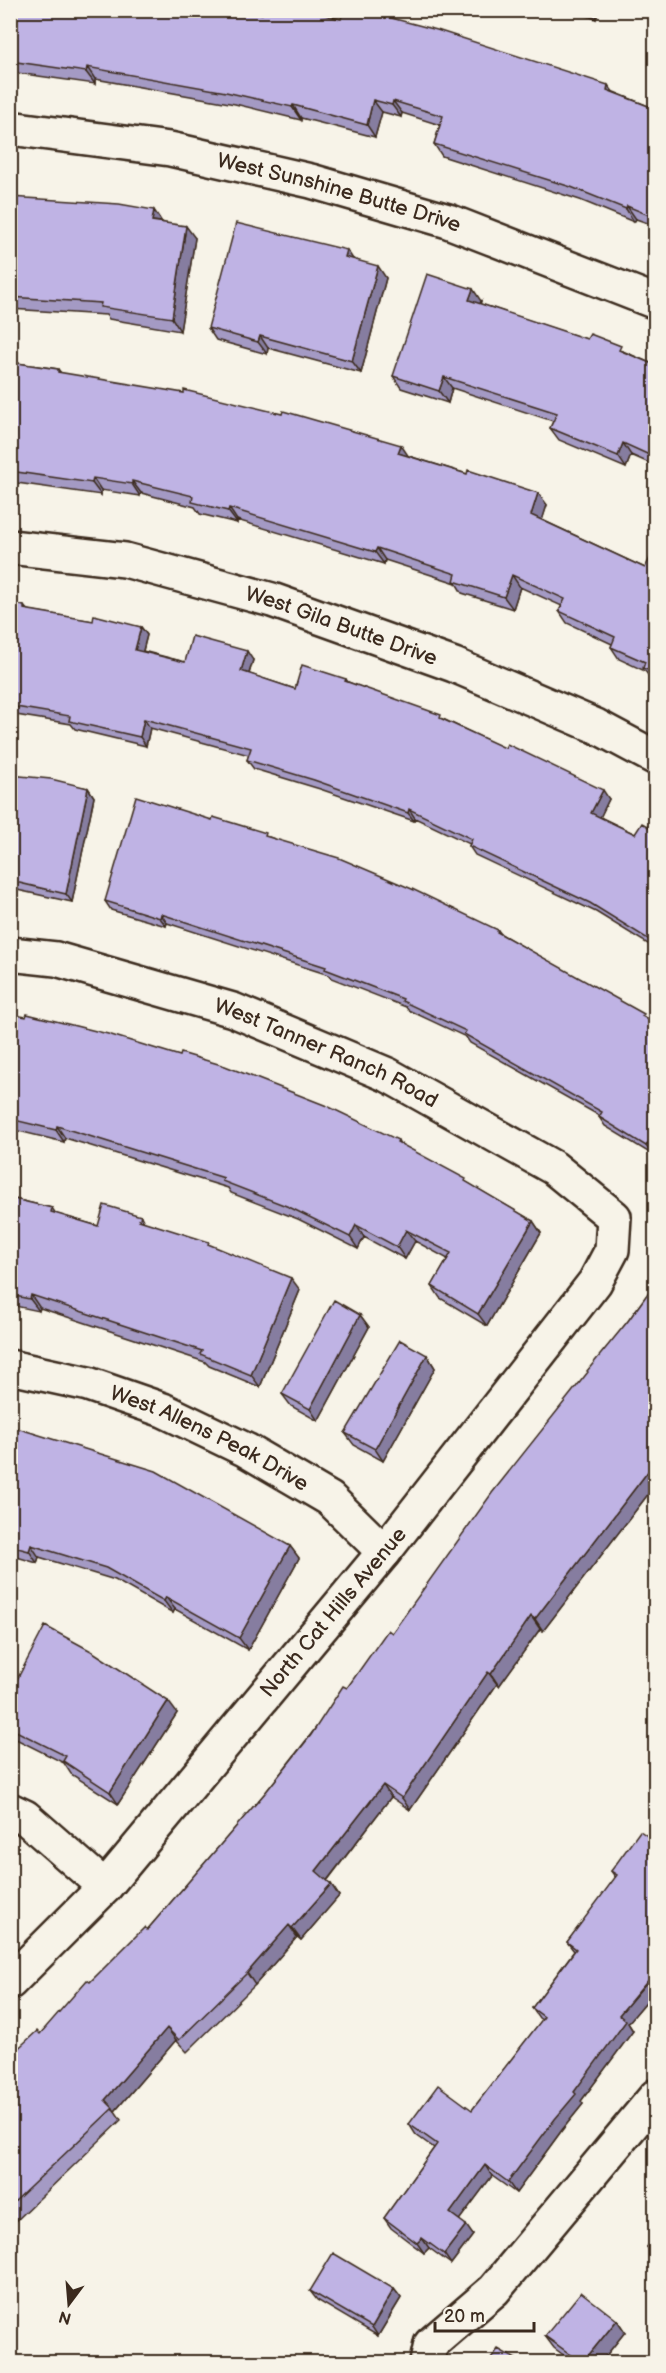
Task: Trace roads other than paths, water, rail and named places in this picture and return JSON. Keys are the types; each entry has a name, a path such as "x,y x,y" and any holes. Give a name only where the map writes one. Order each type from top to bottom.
{"street":[{"name":"West Sunshine Butte Drive","path":"10,128 170,149 310,181 448,221 656,302"},
{"name":"West Gila Butte Drive","path":"10,547 125,560 272,600 454,665 596,726 656,758"},
{"name":"West Tanner Ranch Road","path":"10,954 56,959 233,1010 388,1075 554,1168 614,1217"},
{"name":"North Cat Hills Avenue","path":"10,1982 105,1887 384,1552 595,1282 612,1250 614,1217"},
{"name":"West Allens Peak Drive","path":"10,1367 88,1384 163,1410 246,1450 330,1499 384,1552"},
{"path":"10,1810 25,1817 105,1887"},
{"path":"427,2362 431,2344 494,2290 656,2096"}]}
